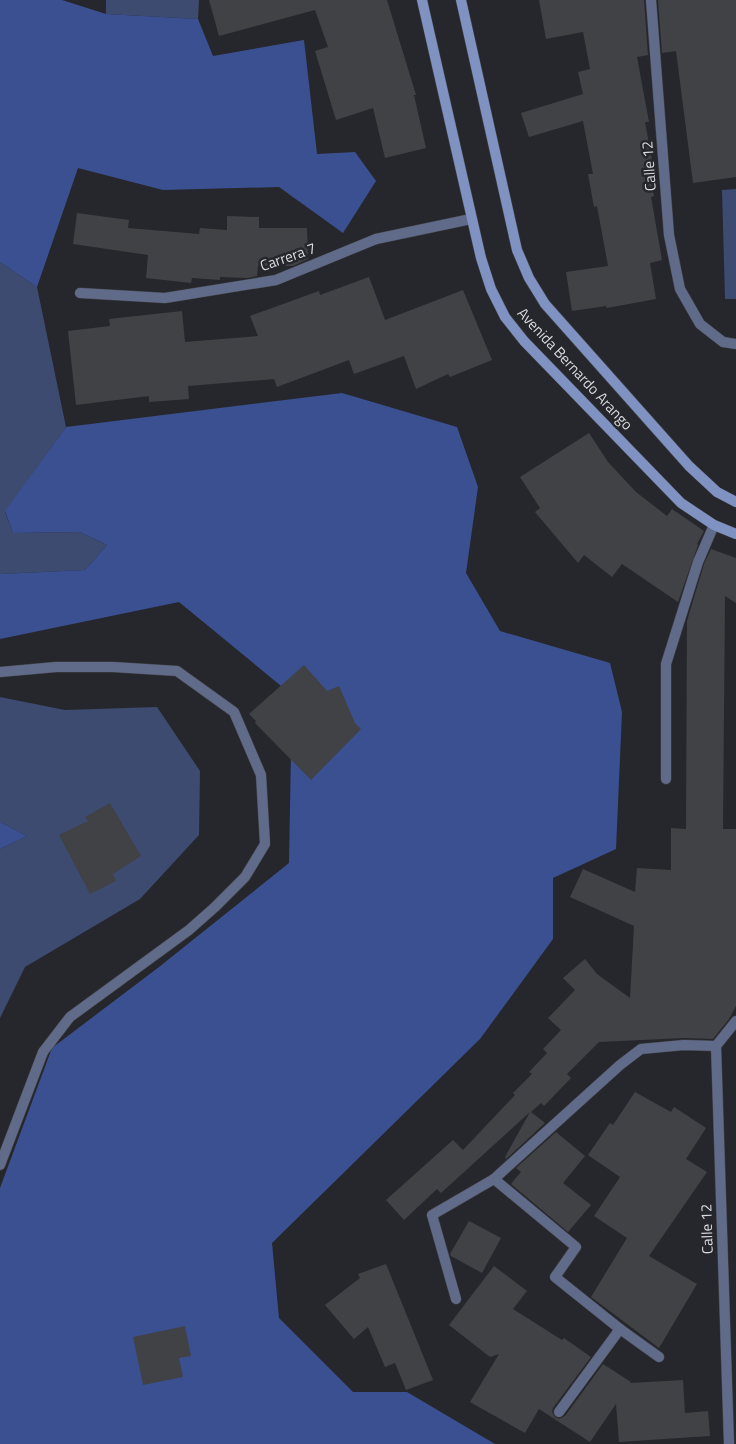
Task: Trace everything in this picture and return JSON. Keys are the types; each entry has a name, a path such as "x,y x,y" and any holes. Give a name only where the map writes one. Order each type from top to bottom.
{"main road":[{"name":"Avenida Bernardo Arango","path":"422,0 481,258 491,289 505,316 524,341 681,503 714,525 736,534"},
{"name":"Avenida Bernardo Arango","path":"461,0 517,250 529,278 545,304 689,466 716,492 736,502"}],"street":[{"name":"Calle 12","path":"651,0 669,235 680,288 700,324 723,342 736,344"},
{"name":"Carrera 7","path":"80,293 165,298 276,280 376,240 471,219"},
{"path":"666,779 666,664 698,562 714,525"},
{"path":"0,672 56,667 113,667 177,671 234,712 262,775 265,844 245,877 215,907 182,935 70,1017 43,1052 0,1166"},
{"path":"456,1299 432,1215 494,1179 641,1049 684,1044 716,1046 736,1021"},
{"name":"Calle 12","path":"716,1046 731,1373 729,1444"},
{"path":"494,1179 576,1247 555,1277 620,1329 659,1357"},
{"path":"559,1412 620,1329"}],"shaded area":[{"path":"0,0 62,0 106,14 198,19 213,56 304,40 317,154 355,152 376,181 343,233 279,187 163,190 78,168 37,287 0,262"},
{"path":"106,0 199,0 198,19 106,14"},
{"path":"736,189 736,299 725,299 722,190"},
{"path":"0,262 37,287 66,427 5,512 13,533 80,532 107,545 85,570 0,574"},
{"path":"342,393 457,427 478,487 466,573 500,631 610,663 622,712 616,849 553,878 553,939 480,1039 272,1243 279,1318 353,1392 407,1392 495,1444 0,1444 0,1188 52,1048 159,967 289,863 292,695 179,602 0,639 0,574 85,570 107,545 80,532 13,533 5,511 66,427"},
{"path":"0,697 65,710 157,707 200,771 199,835 140,899 25,967 0,1018 0,849 27,836 0,822"},
{"path":"0,822 27,836 0,849"}],"building":[{"path":"209,0 387,0 416,95 414,95 426,148 385,158 373,108 336,120 315,51 328,47 315,10 219,36"},
{"path":"539,0 644,0 648,55 637,57 649,122 645,122 652,160 647,161 654,196 651,197 662,260 650,263 656,299 607,308 606,306 572,311 566,272 608,266 597,206 594,207 588,174 593,174 583,121 529,137 521,113 583,94 578,72 590,69 583,32 546,39"},
{"path":"658,0 736,0 736,177 693,183 676,51 662,53"},
{"path":"77,213 129,220 128,228 199,234 200,228 227,230 227,216 259,217 259,228 307,228 308,259 293,266 258,266 257,276 248,278 220,277 220,280 192,278 191,283 146,278 148,255 73,244"},
{"path":"369,277 385,320 463,290 492,360 450,377 448,374 416,389 404,356 354,374 349,360 277,387 274,379 188,386 189,399 149,402 149,396 76,405 68,331 110,326 109,319 182,311 185,342 258,336 250,316 319,291 320,295"},
{"path":"589,433 608,462 636,492 667,516 672,509 704,531 697,544 678,602 622,564 612,577 584,555 578,563 535,512 540,508 520,477"},
{"path":"711,549 736,558 736,603 725,596 723,829 736,829 736,1006 729,1019 713,1039 684,1038 599,1042 567,1074 571,1078 544,1106 541,1103 531,1112 545,1123 506,1159 505,1157 530,1112 441,1193 437,1189 404,1220 386,1200 453,1140 463,1150 515,1095 513,1093 532,1074 529,1072 547,1053 543,1049 561,1030 548,1018 575,990 563,978 585,959 597,974 630,998 634,926 570,897 583,869 635,892 637,868 671,870 671,828 686,829 687,621 704,564"},
{"path":"304,665 327,691 339,686 355,723 361,729 311,780 255,723 256,721 249,714"},
{"path":"110,803 141,856 113,874 116,881 90,894 59,835 88,821 85,817"},
{"path":"635,1092 671,1112 674,1107 706,1128 686,1159 707,1172 649,1256 697,1284 659,1348 591,1297 627,1238 594,1216 620,1177 588,1155 610,1123 613,1125"},
{"path":"556,1132 585,1156 563,1183 591,1205 568,1232 511,1184 521,1172 516,1168"},
{"path":"469,1221 501,1238 482,1273 450,1254"},
{"path":"386,1264 433,1380 406,1390 395,1363 385,1367 368,1327 354,1339 325,1305 360,1278 358,1274"},
{"path":"494,1266 527,1291 513,1309 562,1340 564,1338 591,1357 553,1408 552,1412 555,1417 559,1419 565,1416 603,1364 630,1383 683,1380 685,1413 708,1411 710,1436 619,1442 616,1404 590,1442 539,1409 525,1433 470,1402 499,1354 490,1357 449,1325"},
{"path":"185,1326 191,1356 179,1358 183,1377 143,1385 133,1337"}]}
